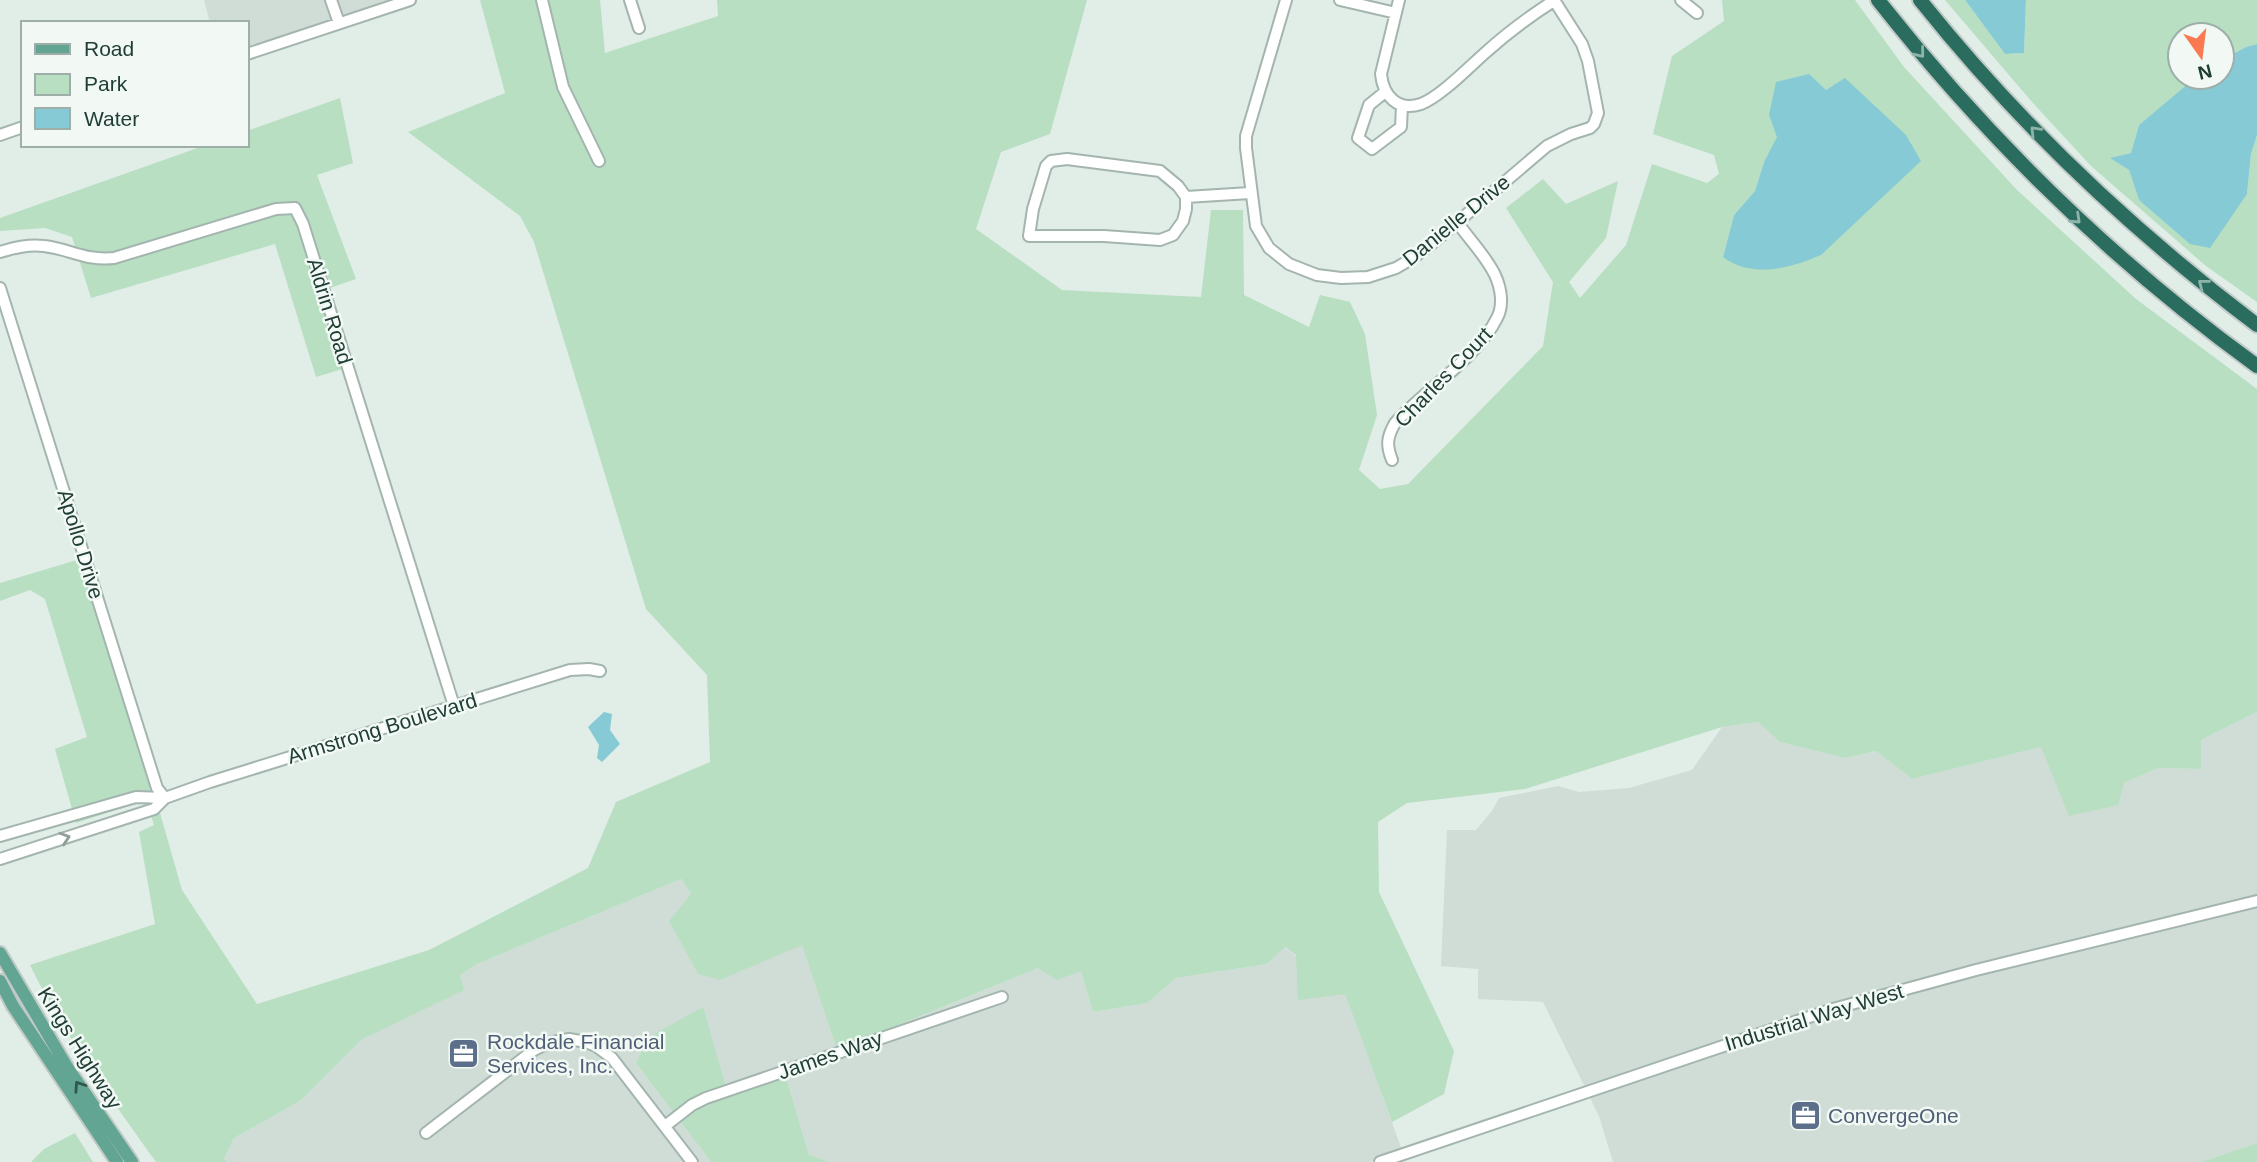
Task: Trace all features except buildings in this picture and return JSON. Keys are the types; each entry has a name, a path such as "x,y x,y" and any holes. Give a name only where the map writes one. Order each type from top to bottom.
{"highway":[{"path":"1878,0 1954,94 2067,211 2151,285 2257,366"},
{"path":"1920,0 1981,74 2063,160 2173,260 2257,325"}],"main road":[{"name":"Kings Highway","path":"0,953 67,1067 132,1162"},
{"name":"Kings Highway","path":"0,981 13,1006 117,1162"}],"street":[{"path":"331,0 339,23"},
{"path":"248,54 410,0"},
{"path":"541,0 563,87 599,161"},
{"path":"630,0 639,28"},
{"name":"Danielle Drive","path":"1286,0 1246,136 1250,193 1256,226 1269,248 1297,268 1327,277 1359,278 1396,268 1413,258 1546,146 1590,128 1597,119 1588,61 1578,37 1554,0"},
{"path":"1340,0 1396,13"},
{"path":"1399,0 1381,74 1385,92 1402,105 1417,105 1429,100 1516,27 1554,0"},
{"path":"1681,0 1698,13"},
{"path":"1385,92 1369,105 1358,138 1372,149 1401,128 1402,105"},
{"path":"0,135 21,128"},
{"path":"1059,159 1160,171 1178,186 1186,197 1183,221 1173,235 1160,240 1104,236 1029,236 1033,209 1046,166 1059,159"},
{"path":"1186,197 1250,193"},
{"name":"Aldrin Road","path":"0,252 36,245 89,258 114,258 276,209 295,208 303,224 454,706"},
{"name":"Charles Court","path":"1392,460 1387,446 1395,423 1474,349 1498,317 1501,296 1496,276 1457,222"},
{"name":"Apollo Drive","path":"0,288 157,788 165,798"},
{"name":"Armstrong Boulevard","path":"0,836 136,797 165,798 570,670 600,671"},
{"name":"Armstrong Boulevard","path":"0,859 154,809 165,798"},
{"name":"Industrial Way West","path":"1380,1162 1840,1007 1962,973 2257,901"},
{"name":"James Way","path":"666,1126 692,1105 706,1098 1002,997"},
{"path":"426,1133 534,1050 548,1043 565,1040 586,1042 605,1052 692,1162"}],"shaded area":[{"path":"204,0 400,0 248,46 248,21 209,21"},
{"path":"2257,712 2257,1143 2201,1162 1613,1162 1599,1116 1543,1002 1478,999 1478,969 1441,966 1447,830 1476,830 1499,798 1558,786 1579,792 1629,788 1692,770 1722,727 1758,722 1780,742 1845,758 1876,751 1912,779 2041,747 2123,783 2158,768 2201,769 2201,740"},
{"path":"681,879 691,894 720,980 802,944 837,1050 1038,968 1081,971 1093,1012 1147,1003 1176,978 1267,964 1284,947 1345,993 1402,1150 1369,1162 830,1162 809,1155 784,1070 727,1090 702,1007 636,1063 711,1162 224,1160 234,1138 300,1101 361,1040 463,990 460,975 477,964"}],"green space":[{"path":"480,0 600,0 605,53 718,16 717,0 1087,0 1050,134 1001,152 976,229 1062,290 1201,297 1211,210 1243,210 1244,295 1309,327 1320,295 1350,302 1365,334 1377,415 1359,470 1380,489 1408,484 1543,346 1553,282 1506,208 1543,179 1566,204 1618,181 1606,238 1569,282 1580,298 1626,245 1652,164 1707,183 1719,174 1714,155 1653,134 1672,56 1724,21 1722,0 1855,0 1904,67 2017,190 2136,299 2257,389 2257,712 2201,740 2201,769 2158,768 2124,783 2118,805 2069,816 2041,747 1912,779 1876,751 1845,758 1780,742 1758,722 1722,727 1525,789 1407,803 1378,822 1379,892 1454,1051 1444,1094 1392,1122 1345,994 1298,1000 1296,955 1285,947 1267,964 1176,978 1147,1003 1093,1012 1081,971 1057,980 1038,968 837,1050 802,945 720,980 698,974 669,921 691,894 681,879 477,964 460,975 464,990 361,1040 300,1101 234,1138 224,1159 228,1162 156,1162 73,1041 30,965 155,924 139,832 154,825 146,800 76,823 55,749 87,737 45,599 30,590 0,601 0,583 87,557 182,890 257,1004 429,950 588,868 616,802 710,762 707,675 646,609 534,242 520,216 408,132 505,93","holes":["1826,90 1723,257 1734,215 1755,191 1764,162 1778,137 1769,115"]},
{"path":"1945,0 1965,0 2005,54 2024,53 2026,0 2257,0 2257,44 2236,52 2236,21 2166,21 2166,91 2179,91 2139,125 2131,153 2111,158 2129,170 2139,200 2247,194 2251,154 2257,135 2257,302 2206,266 2091,166"},
{"path":"340,98 353,163 317,175 356,279 324,290 349,367 316,377 275,244 91,298 72,237 45,228 0,231 0,218 200,147 248,147 248,131"},
{"path":"703,1007 727,1090 784,1070 809,1155 830,1162 711,1162 636,1063 649,1037"},
{"path":"75,1133 93,1162 31,1162 44,1149"},
{"path":"2257,1143 2257,1162 2201,1162"}],"water":[{"path":"1965,0 2026,0 2024,53 2005,54"},
{"path":"2257,44 2257,135 2251,154 2247,194 2210,248 2190,244 2139,200 2129,170 2110,158 2131,153 2139,125 2179,91 2236,91 2236,52"},
{"path":"1809,74 1826,90 1845,78 1906,135 1921,161 1821,255 1772,269 1746,268 1734,264 1723,257 1734,215 1755,191 1764,162 1777,137 1769,115 1776,82"},
{"path":"604,712 612,714 610,730 620,744 602,762 597,758 599,745 588,727"}],"place":[{"name":"Rockdale Financial Services, Inc.","path":"464,1053"},
{"name":"ConvergeOne","path":"1805,1115"}]}
